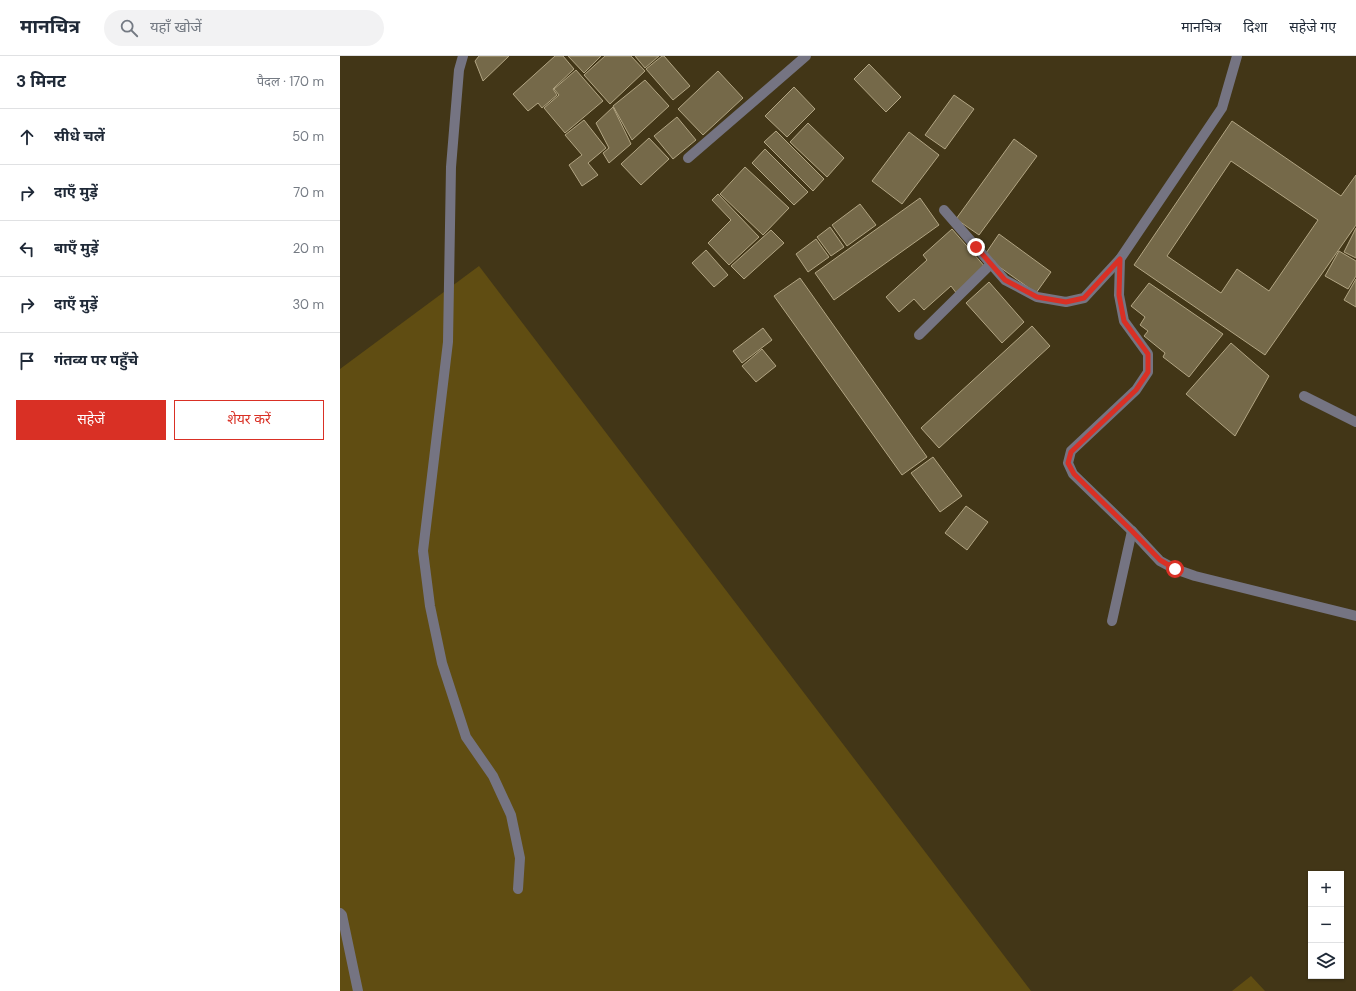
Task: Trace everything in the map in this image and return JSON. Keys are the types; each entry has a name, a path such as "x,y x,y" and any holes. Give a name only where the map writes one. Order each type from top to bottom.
{"street":[{"path":"463,56 459,70 451,167 448,342 423,551 430,606 442,663 466,737 492,776 511,815 520,858 518,889"},
{"path":"688,158 806,56"},
{"path":"944,210 1005,280 1037,297 1066,302 1084,298 1120,259 1222,108 1237,56"},
{"path":"1120,259 1119,295 1124,321 1148,354 1148,372 1136,390 1071,452 1068,463 1074,474 1160,560 1175,569 1195,576 1356,616"},
{"path":"919,335 991,264"},
{"path":"1304,396 1356,422"},
{"path":"1112,621 1132,531"},
{"path":"340,913 342,915 358,991"}],"shaded area":[{"path":"479,266 1031,991 340,991 340,369"},
{"path":"1251,976 1265,991 1232,991"}],"building":[{"path":"479,56 509,56 483,81 475,61"},
{"path":"555,56 563,56 574,69 553,89 557,95 542,108 538,103 528,111 513,94"},
{"path":"568,56 601,56 584,73"},
{"path":"605,56 631,56 645,71 610,104 584,75"},
{"path":"635,56 659,56 645,68"},
{"path":"664,56 690,86 673,100 646,69"},
{"path":"869,64 901,97 886,112 854,79"},
{"path":"576,70 603,101 565,133 544,108 559,95 554,89"},
{"path":"718,71 743,98 703,135 678,109"},
{"path":"645,80 669,106 632,140 613,106"},
{"path":"794,87 815,109 787,137 765,116"},
{"path":"954,95 974,109 945,149 925,135"},
{"path":"613,107 631,144 609,163 603,153 609,148 596,123"},
{"path":"677,117 696,140 673,159 654,136"},
{"path":"584,120 606,148 588,163 598,175 582,186 569,165 582,155 565,135"},
{"path":"1232,121 1341,196 1356,175 1356,225 1265,355 1134,265","holes":["1231,161 1318,220 1269,291 1237,269 1221,293 1167,256"]},
{"path":"808,123 844,158 827,177 790,142"},
{"path":"776,131 824,179 813,191 764,142"},
{"path":"909,132 939,155 902,204 872,181"},
{"path":"649,138 669,159 641,185 621,164"},
{"path":"1014,139 1037,156 979,235 956,219"},
{"path":"765,149 808,192 794,205 752,163"},
{"path":"745,167 789,208 763,235 720,194"},
{"path":"718,194 759,237 729,265 708,243 731,220 712,200"},
{"path":"920,198 939,225 834,300 815,273"},
{"path":"860,204 876,225 847,246 832,225"},
{"path":"830,227 844,247 831,256 817,237"},
{"path":"1356,228 1356,258 1344,252"},
{"path":"952,229 986,268 957,294 951,286 924,310 914,299 899,312 886,297 927,260 923,255"},
{"path":"771,230 784,243 744,279 731,266"},
{"path":"999,234 1051,272 1036,293 984,256"},
{"path":"816,239 829,257 808,272 796,254"},
{"path":"706,250 728,275 714,287 692,263"},
{"path":"1339,251 1356,261 1356,276 1348,289 1325,276"},
{"path":"800,278 927,457 902,475 774,296"},
{"path":"1356,279 1356,307 1344,300"},
{"path":"989,282 1024,322 1002,343 966,303"},
{"path":"1149,283 1223,334 1189,377 1163,357 1165,353 1144,336 1148,331 1140,325 1145,317 1131,306"},
{"path":"1032,326 1050,346 939,448 921,428"},
{"path":"763,328 772,340 742,363 733,351"},
{"path":"1231,343 1269,376 1235,436 1186,394"},
{"path":"762,349 776,366 756,382 742,366"},
{"path":"933,457 962,496 940,512 911,473"},
{"path":"966,506 988,522 967,550 945,533"}],"route":[{"path":"976,247 1005,280 1037,297 1066,302 1084,298 1120,259 1119,295 1124,321 1148,354 1148,372 1136,390 1071,452 1068,463 1074,474 1160,560 1175,569"}]}
